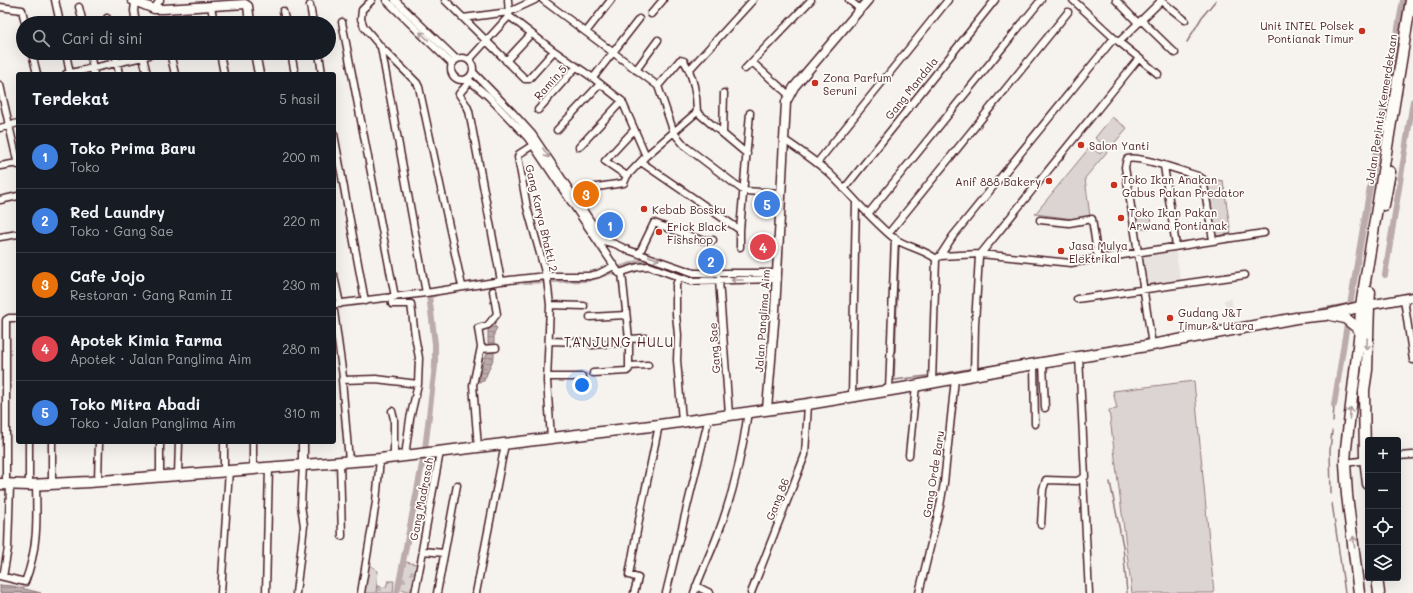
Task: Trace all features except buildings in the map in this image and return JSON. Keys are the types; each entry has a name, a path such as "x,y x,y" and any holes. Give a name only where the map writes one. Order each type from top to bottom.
{"main road":[{"name":"Jalan Perintis Kemerdekaan","path":"1378,224 1411,0"},
{"name":"Jalan Perintis Kemerdekaan","path":"1378,224 1387,191 1413,19"},
{"path":"1359,593 1347,495 1345,463 1360,330 1357,308 1378,224"},
{"path":"5,485 98,481 380,459 659,425 767,409 808,407 852,396 916,386 1079,356 1152,345 1288,320 1326,315 1357,308"},
{"path":"1357,308 1367,370 1364,390 1366,437"},
{"path":"1326,315 1345,318 1360,330"},
{"path":"1377,581 1379,593"}],"street":[{"path":"54,0 58,16"},
{"path":"154,9 160,0"},
{"path":"372,0 362,10 362,22 366,32 417,83 462,286"},
{"path":"386,0 454,61"},
{"path":"395,0 454,61"},
{"path":"445,0 525,79 529,79 554,51"},
{"path":"508,0 509,14 531,34 593,78 622,101 646,156"},
{"path":"469,60 509,14 535,0"},
{"path":"544,0 612,53 658,86 674,133 686,147 744,191 780,193"},
{"path":"586,32 611,0"},
{"path":"651,14 663,0"},
{"path":"689,70 753,0"},
{"path":"745,70 811,0"},
{"path":"848,0 860,9"},
{"name":"Jalan Panglima Aim","path":"767,409 786,102 789,95 800,80 868,0"},
{"path":"817,163 948,0"},
{"name":"Gang Mandala","path":"844,189 995,0"},
{"path":"868,214 1042,0"},
{"path":"1073,0 1116,40 1158,74"},
{"path":"1116,0 1175,53"},
{"path":"135,16 133,1 154,9 245,4 248,6 249,16"},
{"path":"932,383 938,257 953,236 1116,40 1139,22 1160,1 1185,20"},
{"path":"310,5 312,16"},
{"path":"211,6 213,16"},
{"path":"0,7 22,10 23,16"},
{"path":"79,7 81,16"},
{"path":"283,11 284,16"},
{"path":"889,233 1068,12"},
{"path":"463,18 509,14"},
{"path":"593,78 639,19"},
{"path":"342,22 393,297 392,304 411,304 415,336 420,358 418,384 400,456"},
{"path":"506,61 531,34"},
{"path":"636,70 658,40"},
{"path":"381,47 426,293"},
{"path":"501,281 469,111 458,94 469,80 473,72 473,68 469,60 463,57 454,61 450,69 454,77 461,80 469,80 520,128 602,243"},
{"path":"974,375 976,287 978,260 980,254 1139,58"},
{"path":"34,60 37,72"},
{"path":"67,60 69,72"},
{"path":"91,60 94,72 126,60"},
{"path":"116,60 119,72"},
{"path":"143,60 146,72"},
{"path":"172,60 175,72"},
{"path":"221,60 224,72"},
{"path":"256,60 259,72"},
{"path":"292,60 295,72"},
{"path":"319,60 322,72"},
{"path":"658,86 680,60 684,62 689,70 696,98 697,112 723,132 747,154"},
{"path":"752,62 789,95"},
{"name":"Ramin 5","path":"538,110 576,67"},
{"path":"473,72 514,113 532,134 574,197 617,269 626,315 629,341 629,369 627,371 593,372"},
{"path":"557,130 600,84"},
{"path":"0,85 16,154"},
{"path":"723,132 724,93"},
{"path":"579,147 622,101"},
{"path":"574,197 590,188 624,183 627,176 646,156 697,112"},
{"path":"740,247 740,230 750,113"},
{"path":"0,128 16,124"},
{"path":"627,176 605,160 634,130"},
{"path":"783,139 817,163 868,214 895,238 932,256 938,257 980,254 1071,263 1264,232"},
{"name":"Gang Karya Bhakti 2","path":"533,145 519,154 518,157 527,207 547,280"},
{"path":"336,153 366,301"},
{"path":"1152,345 1126,166 1127,159 1134,158 1198,176 1203,179 1213,240"},
{"path":"641,162 740,230"},
{"path":"0,166 16,164"},
{"path":"1164,166 1176,246"},
{"path":"0,200 16,196"},
{"path":"852,396 856,202"},
{"path":"1040,220 1069,223 1092,219 1098,259"},
{"path":"639,254 654,223 701,240 713,240"},
{"path":"0,237 16,234"},
{"path":"889,390 895,238"},
{"path":"602,243 615,244 694,273 776,276"},
{"path":"337,304 426,293 462,286 501,281 547,280 589,276 617,269 649,266 690,281 776,276"},
{"path":"1077,299 1245,276"},
{"path":"679,278 676,285 676,314 678,335 677,360 682,421"},
{"path":"547,280 550,305 547,377 550,438"},
{"name":"Gang Sae","path":"719,280 729,414"},
{"path":"478,447 473,385 481,349 478,328 488,325 497,314 493,291"},
{"path":"1357,308 1413,298"},
{"path":"1404,299 1413,360"},
{"path":"550,305 584,306"},
{"path":"590,317 626,315"},
{"path":"16,318 8,318 6,320 5,485 8,548 1,576 25,582 34,553 37,533 29,444"},
{"path":"336,326 344,380 342,536"},
{"path":"592,345 646,338"},
{"path":"549,341 581,342"},
{"path":"481,349 496,348"},
{"path":"1079,356 1089,593"},
{"path":"1038,364 1045,408"},
{"path":"1035,424 1038,364"},
{"path":"629,366 648,365"},
{"path":"547,377 583,377"},
{"path":"344,380 376,379 418,384"},
{"name":"Gang Orde Baru","path":"919,593 944,483 955,379"},
{"path":"910,455 916,386"},
{"name":"Gang 86","path":"751,593 805,455 808,407"},
{"path":"392,411 400,456"},
{"path":"694,593 716,539 737,473 748,412"},
{"path":"666,593 709,417"},
{"path":"634,593 638,578 629,574 659,425"},
{"path":"52,444 52,484"},
{"path":"98,481 99,444"},
{"path":"160,444 160,476"},
{"path":"178,475 179,444"},
{"path":"221,593 226,470 224,444"},
{"path":"253,444 253,468"},
{"path":"296,593 304,526 301,505 303,444"},
{"path":"476,593 505,444"},
{"name":"Gang Madrasah","path":"440,452 422,548 423,552 444,553"},
{"path":"1401,456 1413,455"},
{"path":"361,593 376,502 380,459"},
{"path":"1345,463 1365,460"},
{"path":"266,593 269,467"},
{"path":"1041,525 1043,489 1046,480 1065,482 1076,481 1083,478"},
{"path":"437,593 457,485"},
{"path":"415,593 423,552"},
{"path":"696,586 710,593"}],"shaded area":[{"path":"1175,248 1181,281 1147,286 1142,254"},
{"path":"1231,298 1235,317 1227,318 1224,300"},
{"path":"493,325 497,328 494,333 494,357 484,381 479,382 479,374 488,351 488,330"},
{"path":"0,585 13,586 41,593 0,593"}],"green space":[{"path":"1112,117 1127,128 1085,178 1090,217 1074,219 1035,214 1090,147 1100,154 1106,147 1095,138"},
{"path":"1207,178 1223,181 1231,234 1216,236"},
{"path":"1151,214 1152,228 1136,230 1134,217"},
{"path":"1194,381 1214,593 1132,593 1109,410 1117,409 1113,391"},
{"path":"368,561 371,562 371,566 378,571 376,593 363,593"},
{"path":"405,562 417,564 413,592 400,589"},
{"path":"388,581 394,581 393,593 377,593 378,586 386,587"}],"waterway":[{"path":"1078,0 1084,6"},
{"path":"1187,42 1202,17 1216,0"},
{"path":"1349,311 1403,0"},
{"path":"1385,275 1413,101"},
{"path":"899,244 894,380 927,376"},
{"path":"938,275 939,259"},
{"path":"525,281 588,279 646,260 693,276 700,276"},
{"path":"397,593 425,449 435,366 435,344 429,295 435,294"},
{"path":"1299,313 1351,303"},
{"path":"1334,405 1347,324"},
{"path":"978,368 1124,344"},
{"path":"934,375 969,369"},
{"path":"1333,422 1334,405"},
{"path":"1331,494 1330,451 1332,431"},
{"path":"1110,482 1123,546 1127,593"},
{"path":"1332,503 1345,593"}],"place":[{"name":"Unit INTEL Polsek Pontianak Timur","path":"1362,31"},
{"name":"Zona Parfum Seruni","path":"815,83"},
{"name":"Salon Yanti","path":"1081,145"},
{"name":"Anif 888 Bakery","path":"1049,181"},
{"name":"Toko Ikan Anakan Gabus Pakan Predator","path":"1114,185"},
{"name":"Cafe Jojo","path":"586,194"},
{"name":"Toko Mitra Abadi","path":"767,204"},
{"name":"Kebab Bossku","path":"644,209"},
{"name":"Toko Ikan Pakan Arwana Pontianak","path":"1121,218"},
{"name":"Toko Prima Baru","path":"610,225"},
{"name":"Erick Black Fishshop","path":"659,232"},
{"name":"Apotek Kimia Farma","path":"763,247"},
{"name":"Jasa Mulya Elektrikal","path":"1061,251"},
{"name":"Red Laundry","path":"711,261"},
{"name":"Gudang J&T Timur & Utara","path":"1170,318"}],"district":[{"name":"TANJUNG HULU","path":"619,341"}]}
